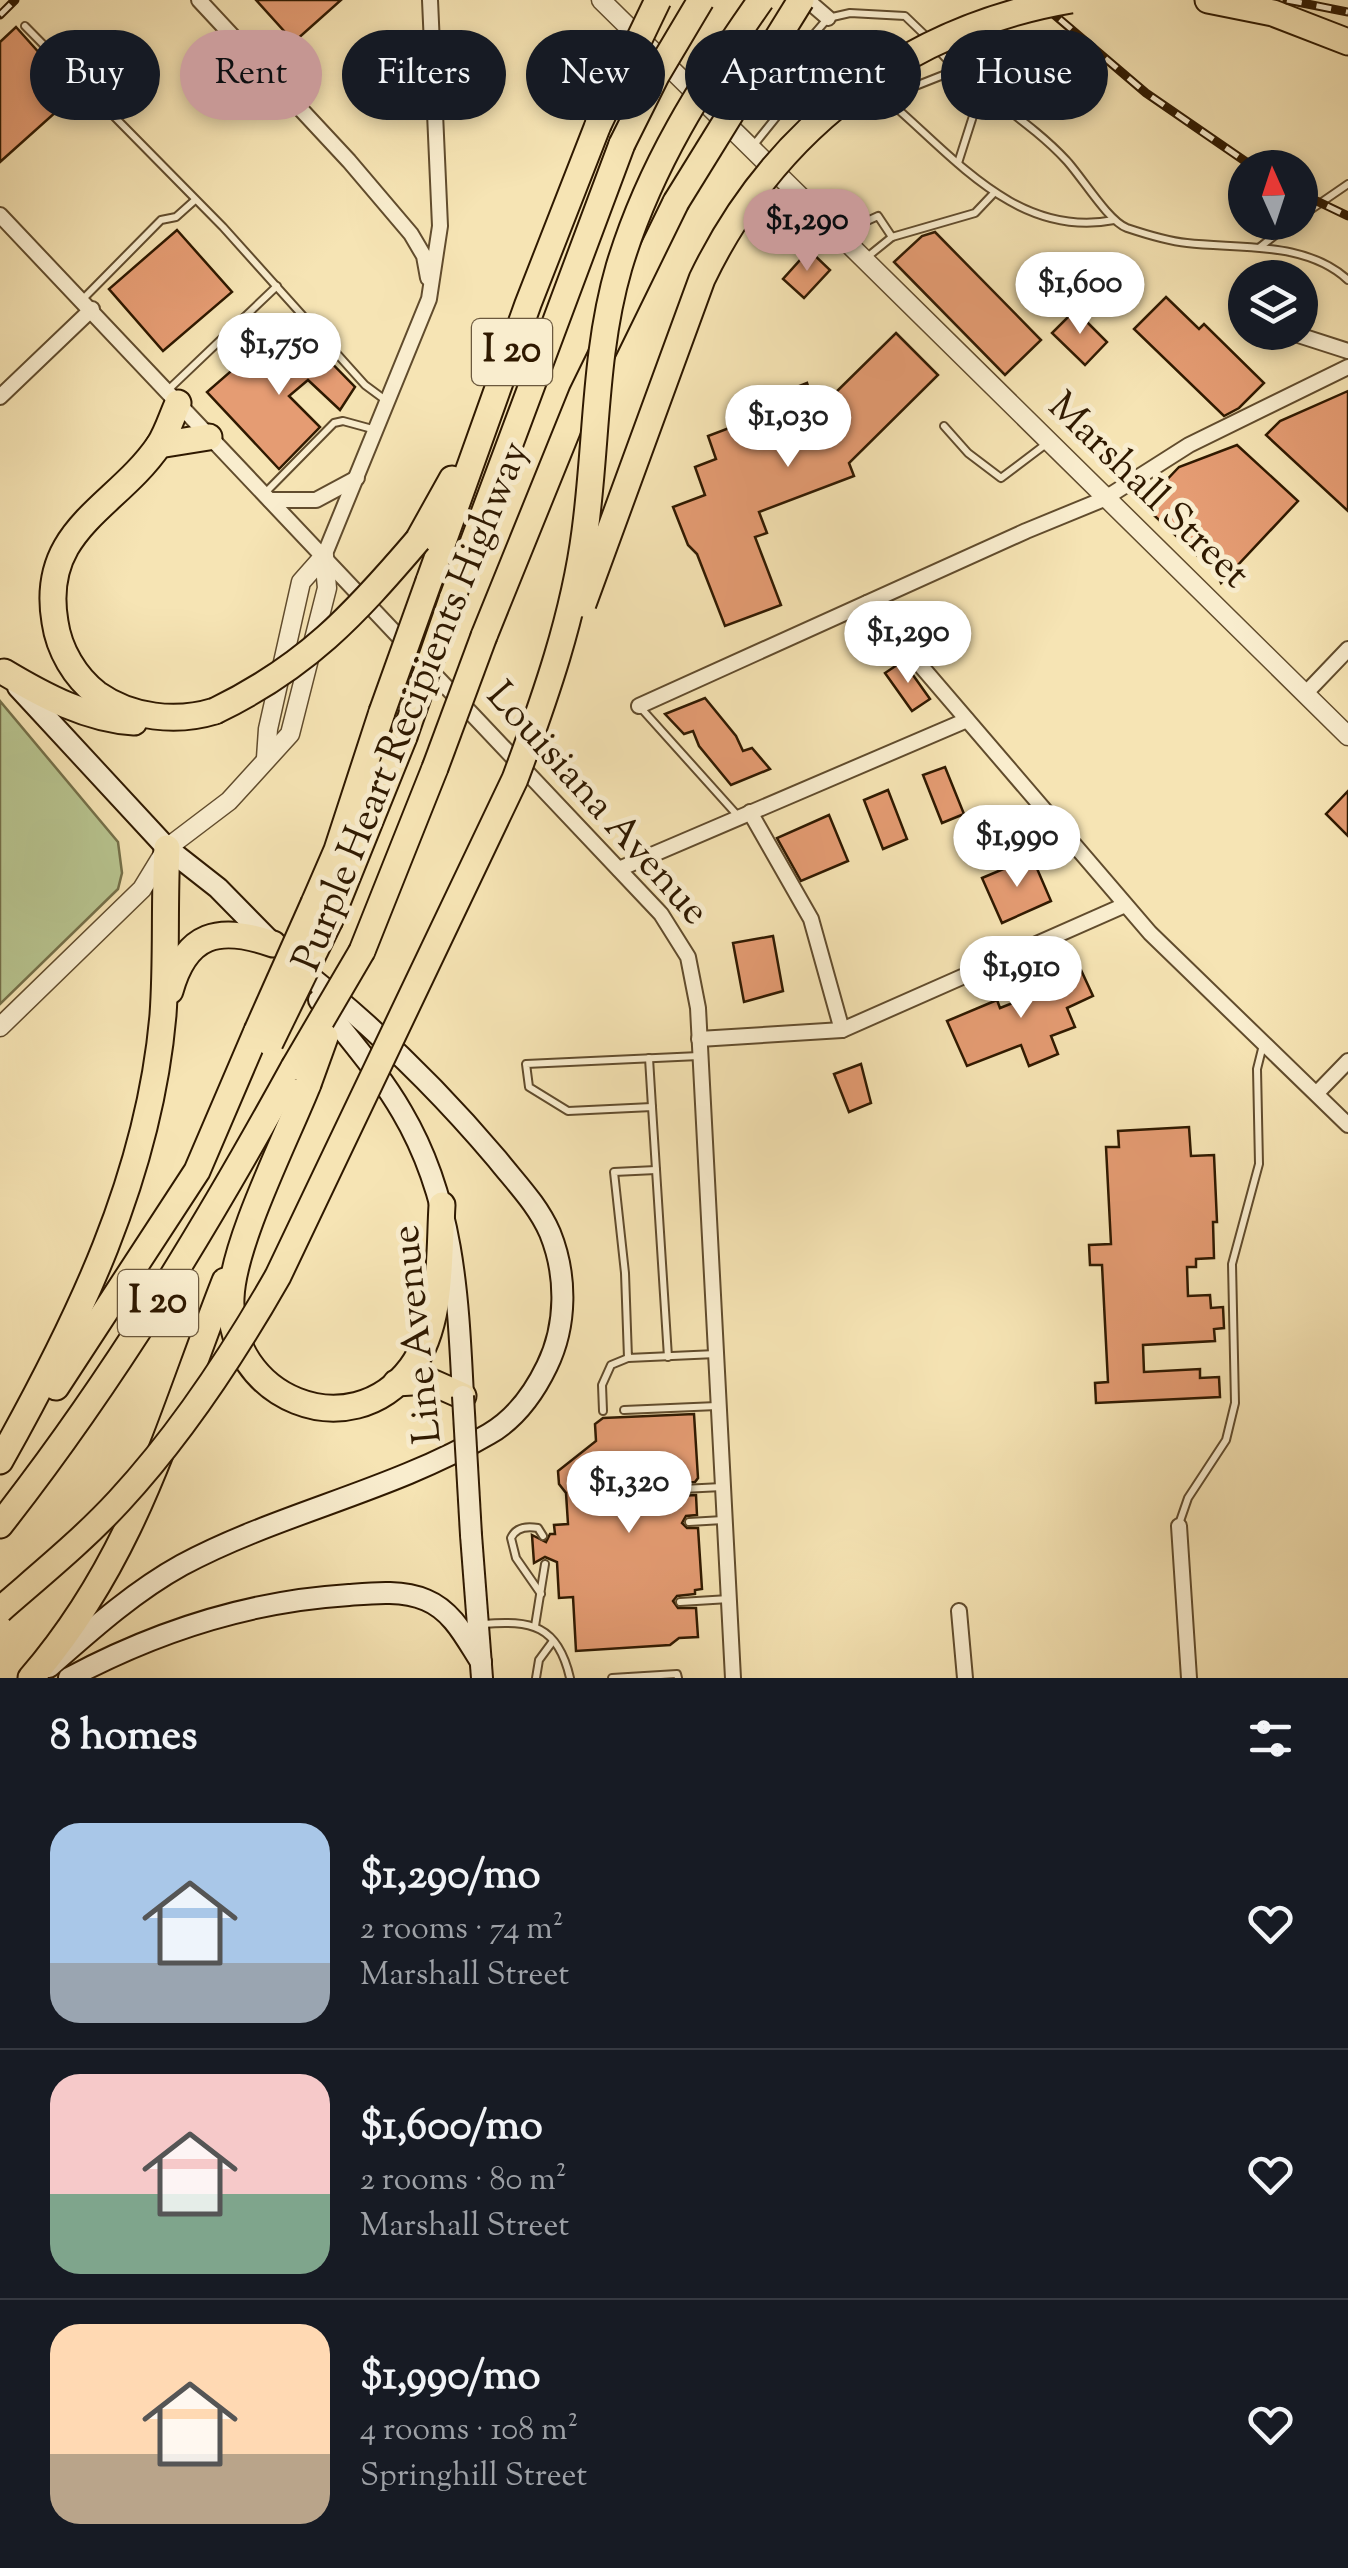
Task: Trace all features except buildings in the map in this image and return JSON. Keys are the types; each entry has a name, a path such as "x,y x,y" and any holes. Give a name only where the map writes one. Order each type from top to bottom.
{"highway":[{"name":"Purple Heart Recipients Highway","path":"322,912 337,850 382,712 565,204 658,0"},
{"path":"322,912 404,737 622,144 676,39 702,0"},
{"path":"0,1610 73,1546 130,1488 182,1422 253,1319 278,1276 514,778 561,644 586,529 596,403 618,270 646,191 667,148 693,99 761,0"},
{"name":"Purple Heart Recipients Highway","path":"301,1075 335,998 362,951 582,394 676,202 804,0"},
{"path":"561,644 585,600 608,542 702,280 718,244 768,172 821,117 895,62 978,24 1071,0"},
{"path":"1208,0 1273,14 1348,42"},
{"path":"2,669 36,691 118,721 158,722 207,713 242,698 317,647 353,616 418,540 514,348"},
{"path":"173,397 159,445 71,537 56,573 53,614 68,660 94,692 144,715 207,713"},
{"path":"159,445 209,436"},
{"path":"162,1018 166,848"},
{"name":"I 20","path":"0,1462 118,1297 231,1123 264,1037 322,912"},
{"path":"0,1462 68,1335 114,1228 137,1157 162,1018 178,965 190,948 205,938 228,934 281,952"},
{"path":"301,1075 242,1250 231,1295 234,1332 242,1357 268,1388 286,1399 328,1407 359,1402 396,1383 413,1366 437,1289 442,1205"},
{"name":"I 20","path":"0,1526 53,1458 165,1293 301,1075"},
{"path":"34,1678 122,1547 158,1467 198,1350 242,1250"},
{"path":"396,1383 429,1382 463,1396"}],"main road":[{"name":"Line Avenue","path":"2,669 166,848 218,888 281,952 399,1106 424,1155 442,1205 454,1263 482,1670"},
{"path":"34,1678 139,1593 180,1566 421,1468 490,1434 524,1403 552,1355 560,1324 561,1278 556,1250 541,1216 455,1109 330,992 281,952"},
{"path":"69,1678 122,1651 227,1616 300,1598 382,1593 426,1600 442,1610 482,1670"}],"street":[{"path":"199,0 349,161 411,234 424,256 428,299"},
{"path":"266,758 268,729 300,582 324,556 428,299 440,226 430,0"},
{"name":"Marshall Street","path":"601,0 1104,500 1348,736"},
{"path":"804,0 828,18"},
{"name":"Louisiana Avenue","path":"0,214 619,869 669,924 688,957 696,982 733,1678"},
{"path":"0,397 87,304"},
{"path":"1318,341 1348,350"},
{"path":"639,706 1104,500 1189,445 1348,368"},
{"path":"267,497 316,500 357,478"},
{"path":"0,1028 142,889 166,848 229,802 290,734 327,588 324,556"},
{"path":"867,603 1125,904 1348,1125"},
{"path":"1305,694 1348,650"},
{"path":"619,869 966,720"},
{"path":"744,815 811,919 842,1030"},
{"path":"699,1039 842,1030 1125,904"},
{"path":"1317,1093 1348,1062"},
{"path":"1179,1526 1189,1678"},
{"path":"959,1611 964,1678"}],"lane":[{"path":"818,30 828,18 850,14 905,16 941,54"},
{"path":"25,26 277,286 365,385 388,402"},
{"path":"751,148 774,120"},
{"path":"910,120 993,194 1050,220 1086,226 1114,220"},
{"path":"958,163 972,120"},
{"path":"1017,120 1062,156 1122,226 1182,243 1259,248 1332,266 1348,280"},
{"path":"1318,204 1348,184"},
{"path":"863,260 892,237 975,214 993,194"},
{"path":"87,304 161,220 176,216 195,200"},
{"path":"837,234 878,216 892,237"},
{"path":"1259,248 1269,240"},
{"path":"173,397 277,286"},
{"path":"267,497 334,423 343,421 376,430"},
{"path":"944,426 968,453 1001,478 1048,443"},
{"path":"639,706 744,815"},
{"path":"1179,1526 1188,1498 1226,1440 1236,1403 1232,1264 1259,1164 1257,1069 1264,1044"},
{"path":"652,1107 568,1111 529,1088 526,1064 700,1056"},
{"path":"649,1058 668,1356"},
{"path":"628,1358 625,1273 614,1172 656,1170"},
{"path":"603,1411 602,1385 611,1366 628,1358 716,1354"},
{"path":"624,1410 718,1406"},
{"path":"608,1504 615,1494 623,1492 723,1487"},
{"path":"689,1522 724,1520"},
{"path":"541,1594 516,1558 511,1538 520,1529 530,1527 538,1528 543,1536"},
{"path":"535,1626 544,1564"},
{"path":"680,1602 729,1600"},
{"path":"478,1624 527,1622 535,1626 554,1641 566,1660 570,1678"},
{"path":"536,1678 538,1660 554,1641"},
{"path":"612,1678 678,1674 678,1678"}],"green space":[{"path":"0,701 118,842 122,873 118,889 0,1004"}],"railway":[{"path":"0,15 15,0"},
{"path":"1037,0 1146,93 1229,150"},
{"path":"1287,0 1348,12"},
{"path":"1318,202 1348,216"}]}
